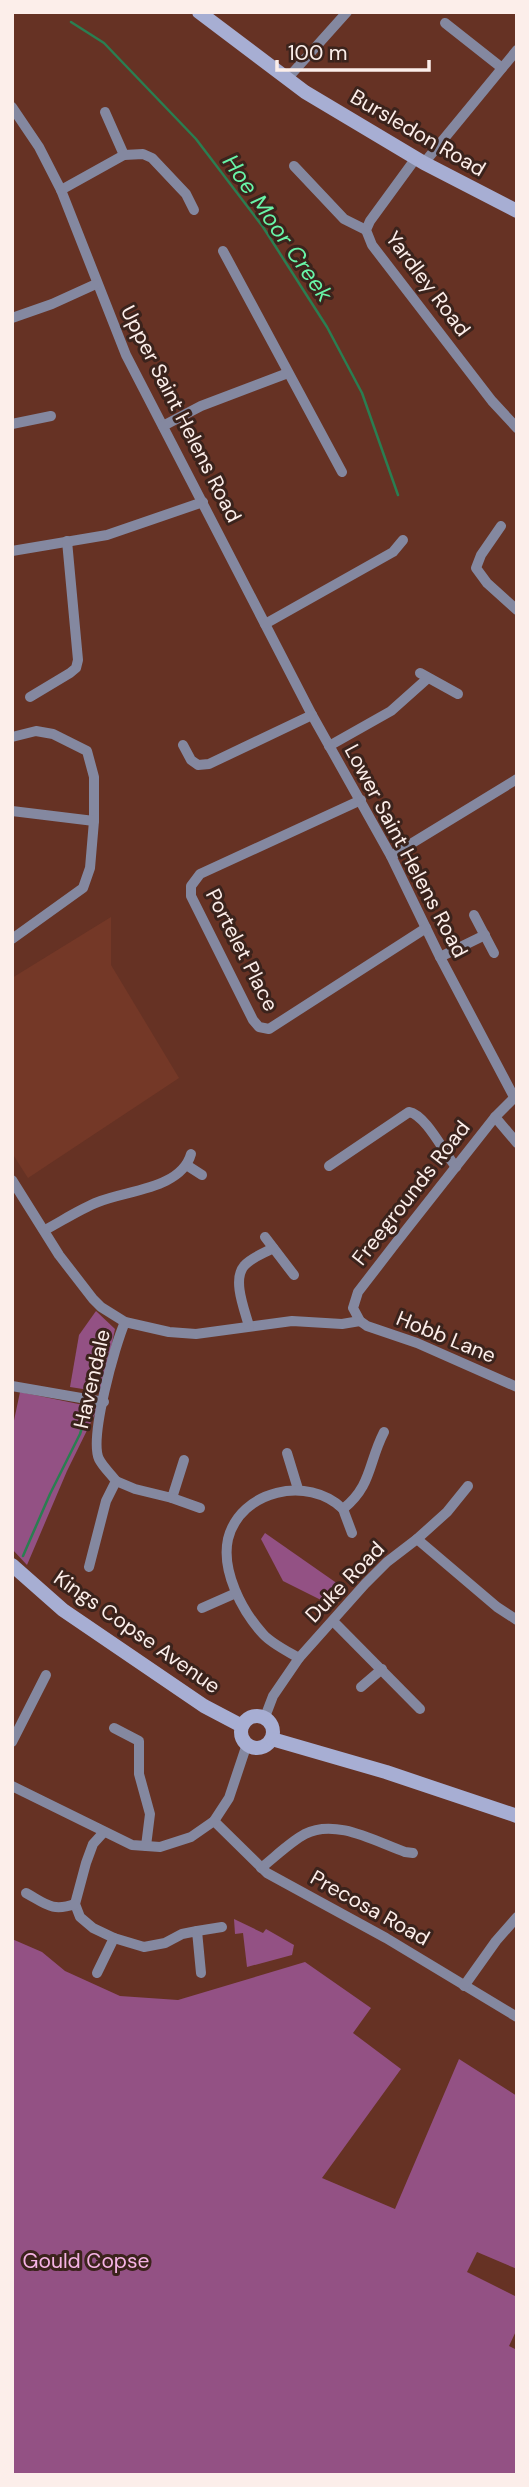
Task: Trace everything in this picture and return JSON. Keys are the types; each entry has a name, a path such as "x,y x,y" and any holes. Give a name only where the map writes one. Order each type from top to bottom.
{"street":[{"name":"Bursledon Road","path":"199,12 304,92 420,160 517,211"},
{"path":"287,79 347,12"},
{"path":"445,23 502,68"},
{"name":"Yardley Road","path":"517,50 420,160 370,221 366,230 372,245 492,401 517,428"},
{"name":"Upper Saint Helens Road","path":"12,107 39,147 61,190 126,355 265,624"},
{"path":"105,112 124,155"},
{"path":"61,190 124,155 144,154 152,158 186,194 194,210"},
{"path":"294,166 309,178 344,219 366,230"},
{"path":"223,251 342,472"},
{"path":"12,318 96,284"},
{"path":"163,426 201,406 288,373"},
{"path":"12,424 53,415"},
{"path":"12,551 107,535 203,502"},
{"path":"501,526 481,555 477,568 486,583 517,610"},
{"path":"265,624 393,552 403,540"},
{"path":"30,697 71,673 79,660 67,541"},
{"name":"Lower Saint Helens Road","path":"265,624 312,715 391,856 440,957 515,1096"},
{"path":"329,746 391,711 424,676 458,694"},
{"path":"183,745 191,760 198,765 209,764 312,715"},
{"path":"12,737 36,731 53,734 87,751 94,777 90,867 83,888 12,939"},
{"path":"391,856 517,779"},
{"name":"Portelet Place","path":"361,800 200,874 191,886 191,896 253,1020 259,1027 269,1029 426,928"},
{"path":"12,811 94,821"},
{"path":"474,915 494,953"},
{"path":"440,957 485,935"},
{"name":"Freegrounds Road","path":"360,1321 354,1308 358,1292 495,1117 515,1096"},
{"path":"332,1161 409,1112 417,1113 423,1119 444,1154 456,1167"},
{"path":"495,1117 517,1143"},
{"path":"45,1230 98,1202 169,1179 188,1166 191,1154"},
{"path":"188,1166 202,1175"},
{"path":"13,1181 59,1255 93,1299 125,1322 169,1332 196,1334 292,1321 342,1324 360,1321"},
{"path":"265,1237 294,1275"},
{"path":"249,1326 239,1286 240,1275 244,1266 273,1248"},
{"name":"Hobb Lane","path":"360,1321 517,1387"},
{"name":"Havendale","path":"116,1481 99,1458 96,1435 118,1339 125,1322"},
{"path":"12,1386 104,1402"},
{"path":"342,1509 359,1496 368,1477 374,1451 384,1432"},
{"path":"287,1452 298,1489"},
{"path":"172,1498 184,1460"},
{"path":"89,1567 106,1501 116,1481 200,1508"},
{"name":"Duke Road","path":"265,1717 273,1696 299,1658 387,1562 447,1513 468,1486"},
{"path":"299,1658 264,1635 236,1593 228,1565 228,1540 235,1525 251,1504 270,1495 298,1489 320,1495 342,1509 352,1533"},
{"path":"417,1539 497,1607 517,1620"},
{"name":"Kings Copse Avenue","path":"15,1567 63,1610 204,1706 242,1726"},
{"path":"202,1608 217,1608 236,1593"},
{"path":"333,1621 420,1709"},
{"path":"361,1687 382,1669"},
{"path":"12,1742 46,1675"},
{"path":"250,1717 265,1717 272,1726 272,1739 263,1747 247,1744 242,1737 242,1726 250,1717"},
{"path":"114,1728 139,1741 139,1774 150,1814 146,1846"},
{"path":"272,1739 386,1772 517,1816"},
{"path":"12,1786 132,1845 160,1847 191,1837 214,1821 229,1798 247,1744"},
{"name":"Precosa Road","path":"214,1821 267,1873 386,1938 517,2017"},
{"path":"261,1868 305,1835 318,1830 355,1834 413,1853"},
{"path":"103,1833 93,1844 75,1904 80,1917 93,1928 144,1947 165,1943 182,1934 222,1927"},
{"path":"26,1893 51,1908 75,1904"},
{"path":"464,1986 517,1917"},
{"path":"197,1931 201,1973"},
{"path":"97,1973 114,1938"}],"shaded area":[{"path":"111,917 111,965 179,1078 28,1178 12,1153 12,978"}],"green space":[{"path":"96,1311 115,1329 102,1392 70,1387 79,1335"},
{"path":"20,1392 98,1408 67,1471 27,1565 12,1549 12,1430"},
{"path":"265,1533 338,1584 325,1602 283,1581 261,1539"},
{"path":"234,1919 263,1933 266,1929 294,1945 292,1955 247,1967 243,1933 235,1934"},
{"name":"Gould Copse","path":"12,1939 42,1952 65,1971 120,1996 178,2000 305,1962 371,2008 353,2033 401,2069 322,2178 395,2209 459,2059 517,2096 517,2269 477,2252 467,2272 517,2297 517,2329 509,2346 517,2350 517,2475 12,2475"}],"waterway":[{"name":"Hoe Moor Creek","path":"71,22 104,43 196,139 263,227 327,327 362,393 398,495"},
{"path":"90,1390 101,1333"},
{"path":"23,1556 80,1434 87,1412"}]}
